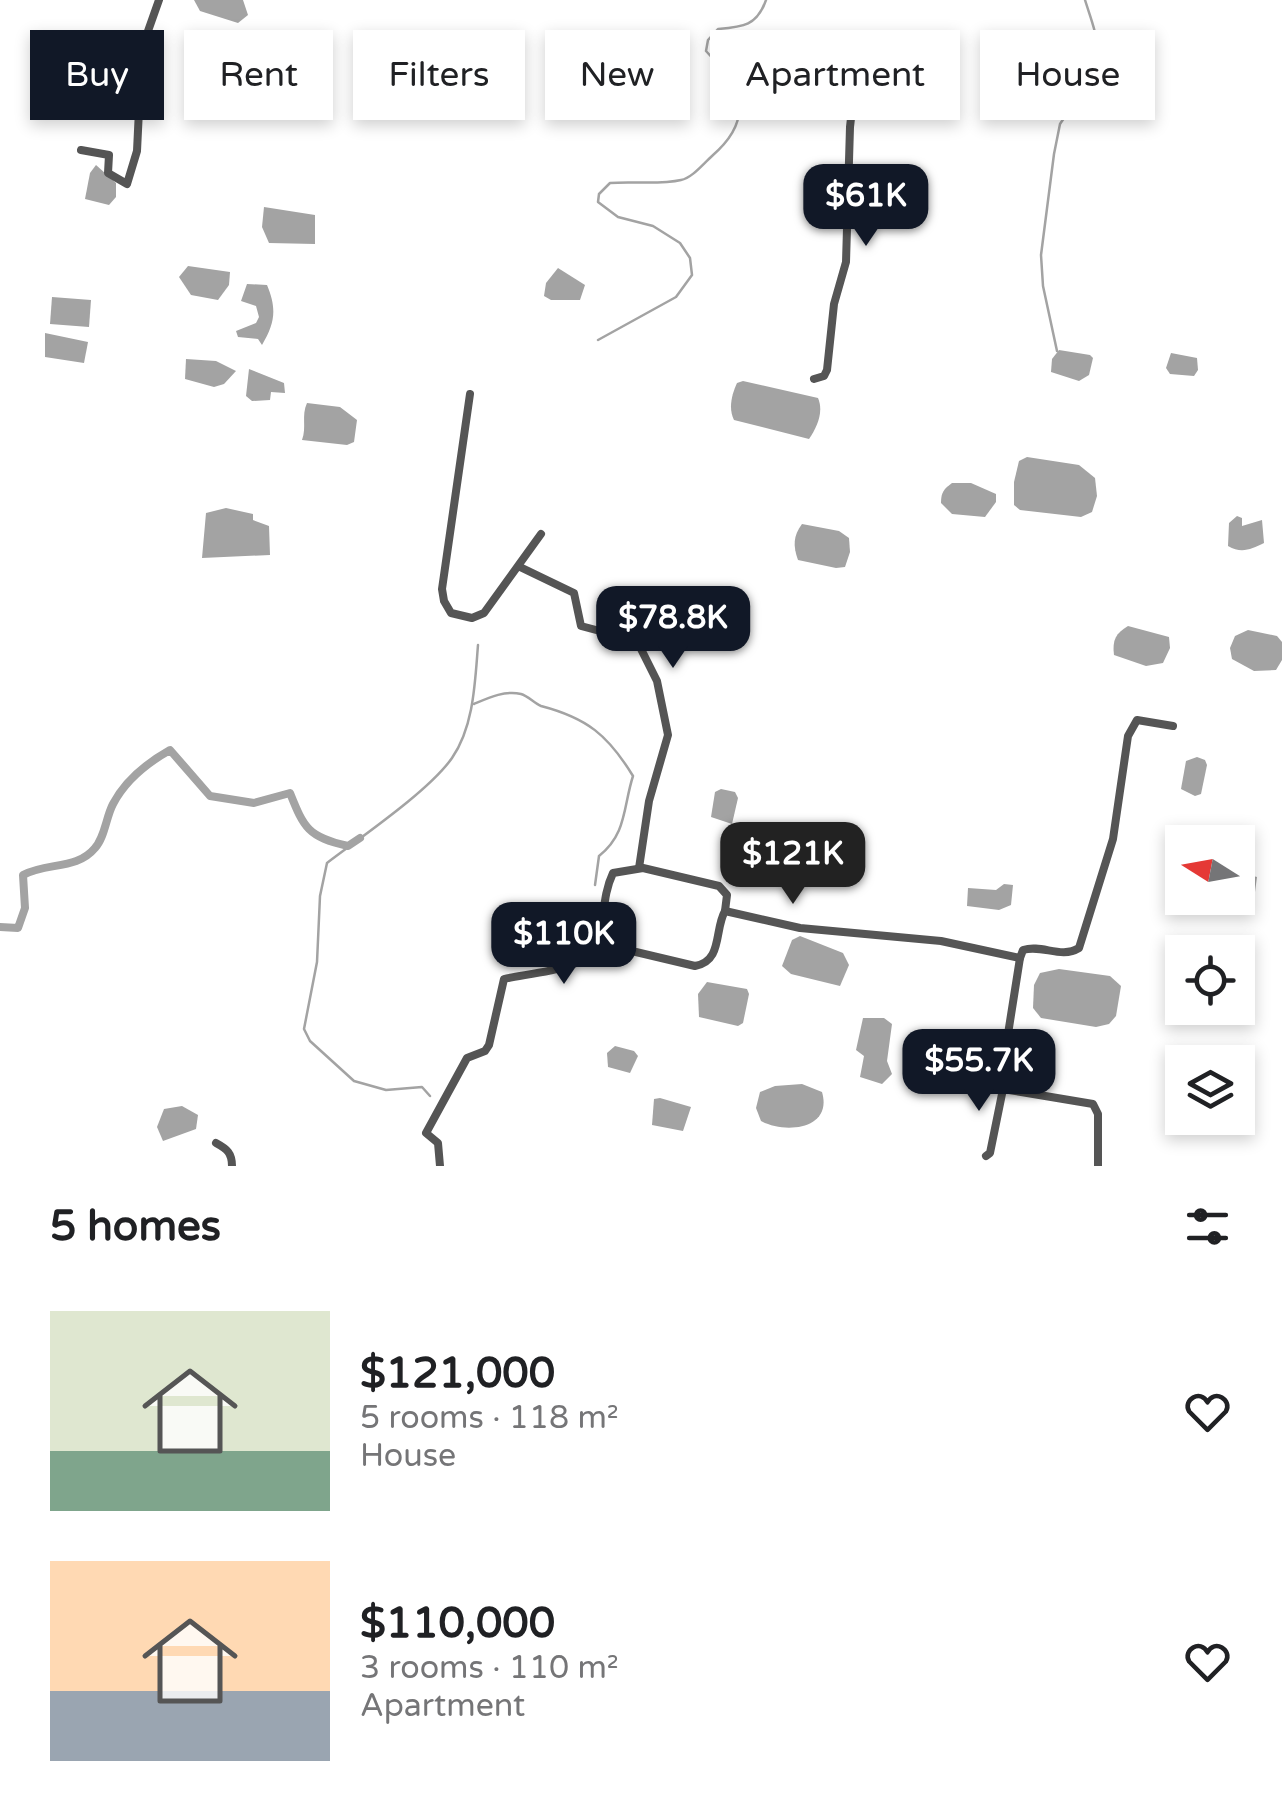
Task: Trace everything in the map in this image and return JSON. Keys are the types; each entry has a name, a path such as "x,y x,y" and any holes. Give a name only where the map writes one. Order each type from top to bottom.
{"street":[{"path":"81,150 109,155 108,173 127,184 138,151 142,48 159,0"},
{"path":"814,379 824,376 827,370 834,304 846,262 851,120"},
{"path":"470,394 442,589 451,614 479,617 541,534"},
{"path":"520,566 574,593 581,626 630,639 640,647 657,681 668,735 650,800 639,868"},
{"path":"986,1156 990,1154 1004,1090 1005,1053 1023,950 1028,947 1064,953 1079,948 1113,839 1132,724 1137,720 1172,726"},
{"path":"440,1166 438,1143 426,1133 467,1058 485,1051 504,979 552,972 590,954 598,943 605,889 614,872 639,868 724,888 725,911 714,954 704,964 696,966 598,943"},
{"path":"725,911 800,928 941,941 1020,958"},
{"path":"1004,1090 1093,1104 1098,1114 1098,1166"},
{"path":"216,1143 227,1149 232,1166"}],"shaded area":[{"path":"194,0 243,0 248,15 238,23 200,11"},
{"path":"96,165 116,183 116,197 109,205 85,199 90,173"},
{"path":"264,207 315,215 315,244 269,243 262,227"},
{"path":"188,266 230,272 229,285 218,300 191,295 179,277"},
{"path":"558,268 585,285 580,300 551,300 544,296 546,283"},
{"path":"247,284 267,285 272,301 272,323 262,345 258,339 238,337 236,331 256,323 259,317 256,306 241,301"},
{"path":"52,297 91,300 89,327 50,324"},
{"path":"45,333 88,342 84,363 45,357"},
{"path":"1059,350 1090,355 1093,358 1089,375 1079,381 1051,372 1052,359"},
{"path":"1171,353 1197,358 1194,376 1170,374 1166,368"},
{"path":"186,359 216,361 236,371 224,384 214,387 185,379"},
{"path":"249,369 284,383 285,393 271,392 270,400 252,401 246,396"},
{"path":"743,381 818,398 819,419 809,439 734,420 732,396 737,383"},
{"path":"307,403 340,407 357,420 354,442 347,445 302,440"},
{"path":"1027,457 1079,465 1095,478 1097,496 1092,512 1081,517 1020,510 1014,505 1019,461"},
{"path":"952,483 971,483 996,494 996,502 985,517 952,514 941,503 944,491"},
{"path":"226,508 253,514 253,520 269,526 270,555 202,558 206,513"},
{"path":"1237,516 1242,518 1242,526 1262,520 1264,543 1242,550 1228,546 1229,523"},
{"path":"802,524 839,531 849,538 845,567 798,560 795,541"},
{"path":"653,594 665,599 670,611 665,623 653,628 641,623 636,611 641,599"},
{"path":"1128,626 1169,637 1170,648 1163,663 1146,666 1114,655 1116,638"},
{"path":"1248,630 1277,636 1282,642 1282,660 1276,670 1254,671 1232,659 1230,648 1235,636"},
{"path":"1197,757 1207,765 1201,794 1195,796 1181,789 1186,761"},
{"path":"715,792 735,792 738,798 732,824 711,817"},
{"path":"1004,884 1013,885 1011,905 999,910 967,906 968,888 996,890"},
{"path":"800,936 843,953 849,965 840,986 791,974 782,966 792,940"},
{"path":"1059,969 1110,976 1121,986 1116,1016 1109,1024 1096,1027 1041,1018 1033,1008 1034,985 1040,973"},
{"path":"707,982 747,989 743,1023 738,1026 699,1017 698,994"},
{"path":"863,1018 884,1018 892,1024 887,1061 892,1074 882,1084 860,1077 864,1056 856,1050"},
{"path":"615,1046 638,1056 630,1073 608,1067 607,1053"},
{"path":"802,1084 822,1092 823,1105 814,1121 793,1128 761,1121 756,1108 760,1092 775,1086"},
{"path":"654,1099 691,1107 683,1131 652,1125"},
{"path":"182,1106 198,1115 196,1129 163,1141 157,1127 164,1109"}],"waterway":[{"path":"598,340 676,297 692,275 690,258 680,243 653,226 618,217 598,202 599,194 610,183 685,179 726,142 735,129 739,103 728,78 706,51 708,40 718,29 742,26 753,20 766,0"},
{"path":"1057,351 1043,286 1041,255 1060,124 1078,97 1077,86 1096,55 1085,0"},
{"path":"430,1096 422,1087 386,1090 354,1081 310,1041 304,1029 317,962 320,896 327,863 411,799 452,758 469,718 478,645"},
{"path":"474,704 503,694 524,695 595,730 624,762 633,776 623,819 615,839 599,856 595,885"},
{"path":"0,927 18,928 25,908 23,875 88,855 98,843 124,787 145,766 170,750 210,796 254,803 290,793 299,815 316,835 348,846 360,838"}]}
